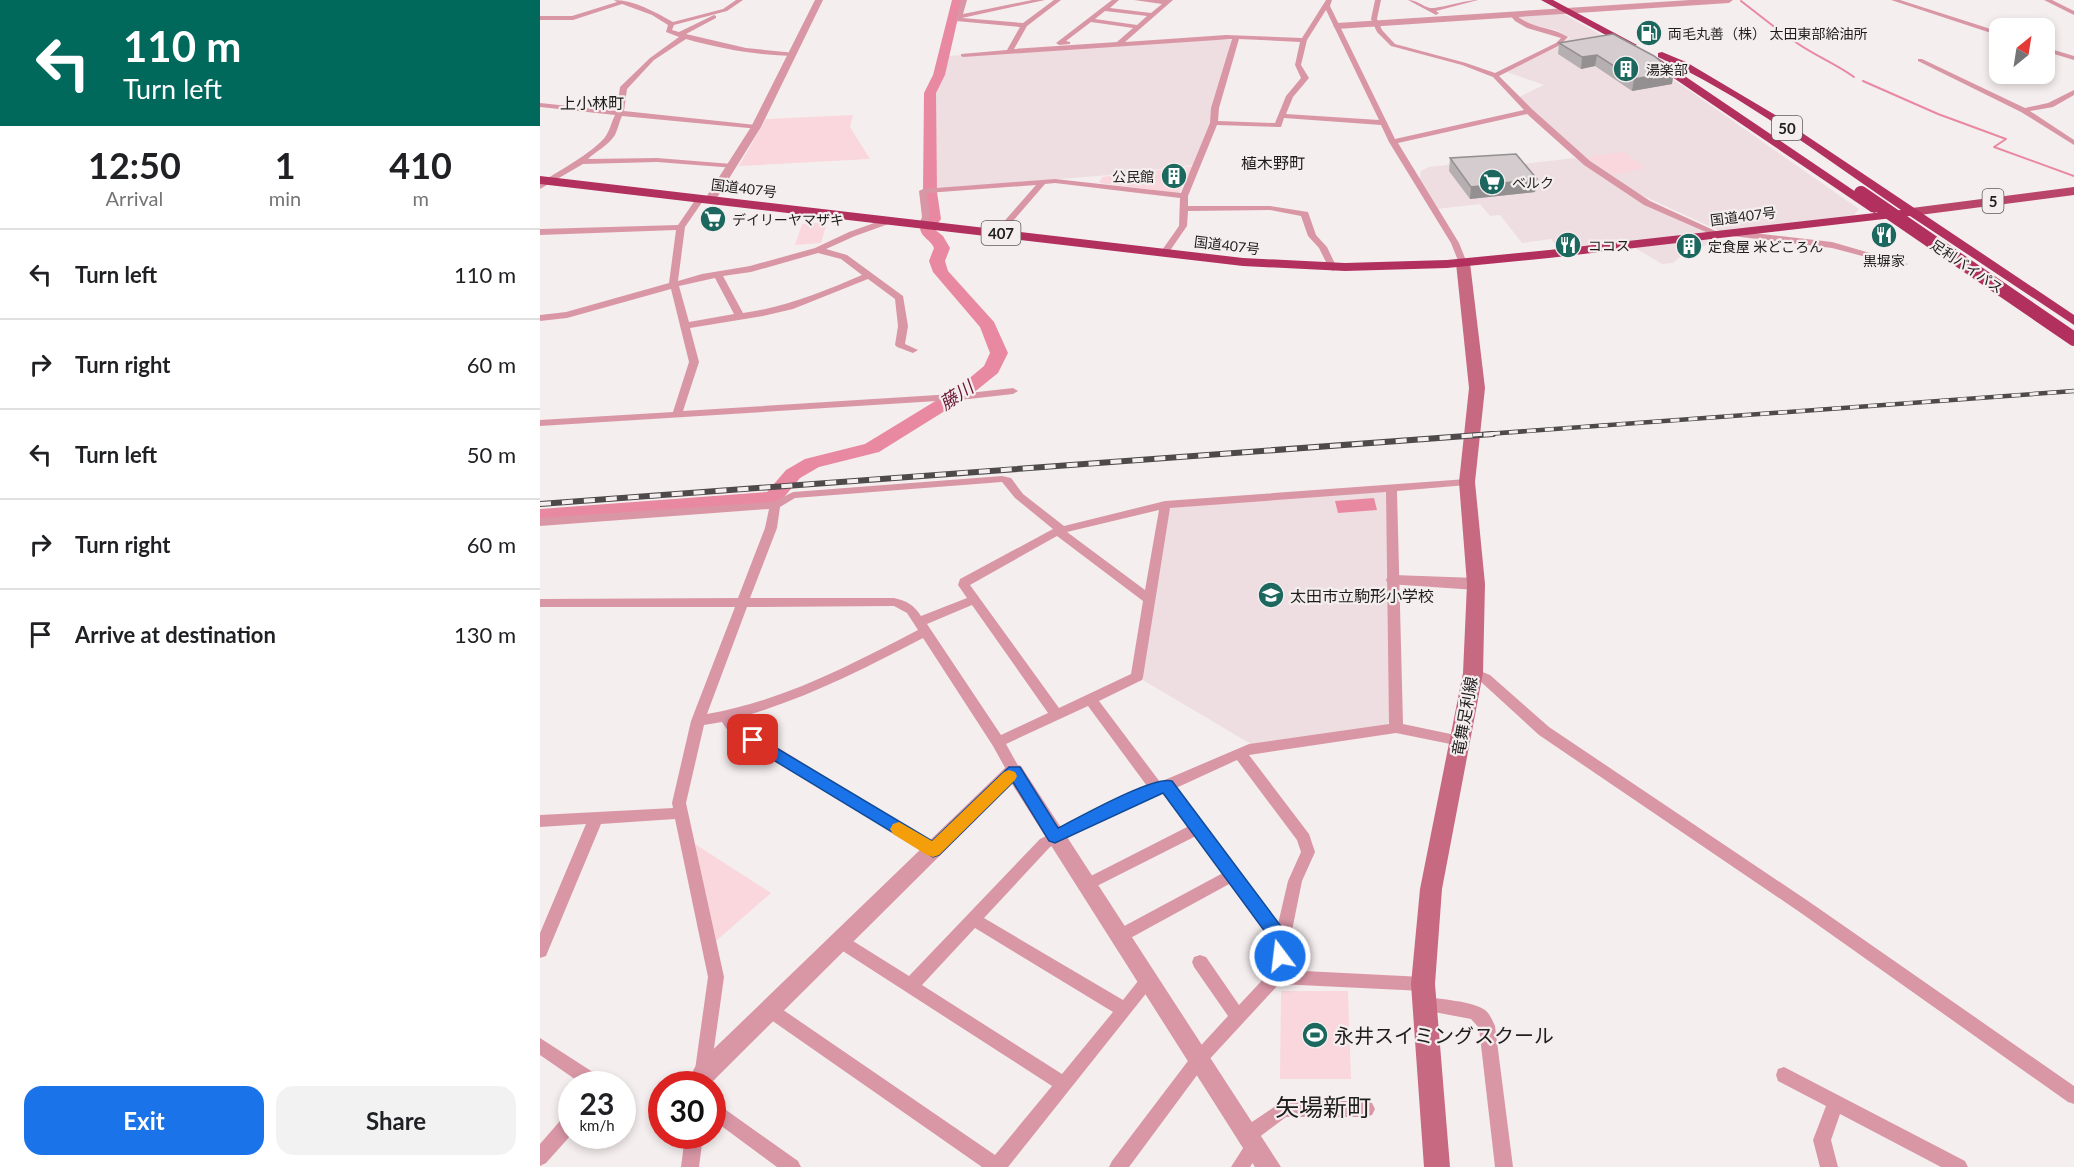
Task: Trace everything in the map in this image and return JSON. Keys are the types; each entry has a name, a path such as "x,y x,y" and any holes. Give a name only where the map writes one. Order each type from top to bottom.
{"highway":[{"name":"50","path":"1546,0 1572,10"},
{"name":"50","path":"1557,0 1713,86 1866,192"},
{"name":"50","path":"1647,49 1682,64 1764,113 2070,318"},
{"name":"50","path":"1647,49 2074,346"},
{"name":"国道407号","path":"542,182 891,220 1269,265 1333,268 1462,263 1912,212"},
{"name":"足利バイパス","path":"1866,192 2074,328"},
{"name":"足利バイパス","path":"1866,192 2074,339"}],"main road":[{"name":"5","path":"1912,212 2074,191"},
{"name":"竜舞足利線","path":"1437,1167 1423,994 1431,889 1473,673 1476,584 1467,482 1476,386 1462,263"}],"street":[{"path":"582,162 612,133 613,125 620,113 623,89 630,79 682,35 740,0"},
{"path":"677,414 694,362 675,285 681,227 732,166 756,127 819,0"},
{"path":"964,0 958,20 1024,25"},
{"path":"959,16 1042,0"},
{"path":"1010,51 1024,25 1058,0"},
{"path":"1116,0 1059,43 1236,37 1304,40"},
{"path":"1137,0 1167,1"},
{"path":"1378,0 1374,20 1379,31 1393,45 1464,64 1496,76 1576,155 1619,185 1660,209 1722,234 1832,245 1904,264"},
{"path":"1411,0 1445,18"},
{"path":"1430,10 1475,0"},
{"path":"1338,26 1729,0"},
{"path":"1894,0 1989,30"},
{"path":"2047,0 2074,13"},
{"path":"540,18 573,18 620,1 654,14 672,24 725,10"},
{"path":"963,55 1122,42 1167,1"},
{"path":"1328,3 1392,142 1455,243 1462,263"},
{"path":"1214,123 1278,125 1290,96 1305,78 1298,65 1304,40 1328,3"},
{"path":"1105,9 1151,15"},
{"path":"1496,76 1558,44 1565,37 1552,31 1524,26 1512,14"},
{"path":"540,23 552,18"},
{"path":"1090,20 1138,27"},
{"path":"672,24 668,31 682,35 752,50 793,54"},
{"path":"1164,253 1182,226 1184,196 1214,123 1215,108 1236,37"},
{"path":"2055,52 2074,58"},
{"path":"1920,60 2024,110 2074,143"},
{"path":"2024,110 2050,105 2073,94"},
{"path":"540,105 756,127"},
{"path":"1392,142 1529,111"},
{"path":"1281,116 1384,123"},
{"path":"542,182 582,162 657,160 732,166"},
{"path":"923,224 926,217 923,191 931,190 1055,181 1184,196"},
{"path":"998,233 1043,182"},
{"path":"1184,209 1270,208 1305,214 1312,236 1323,247 1333,268"},
{"path":"540,318 567,315 675,285 818,250 852,234 891,220"},
{"path":"540,232 681,227"},
{"path":"818,250 844,257 900,298 900,311 905,328 900,345 913,350"},
{"path":"718,275 739,315"},
{"path":"685,326 739,315 762,313 841,288 869,275"},
{"path":"541,425 969,396 1013,391"},
{"path":"540,522 775,505 793,495 1002,479 1007,480 1018,496 1060,531 1149,600"},
{"path":"1057,715 964,582 1060,531 1165,505 1467,482"},
{"path":"1391,488 1396,728"},
{"path":"703,1071 716,976 679,803 698,721 771,528 775,505"},
{"path":"998,742 1137,677 1165,505"},
{"path":"1394,580 1476,584"},
{"path":"698,721 726,718 754,710 840,675 975,599"},
{"path":"540,603 894,602 903,604 922,627 998,742 1055,837 1269,1167"},
{"path":"1473,673 1485,678 1544,731 1806,908 2074,1096"},
{"path":"1091,700 1198,828 1283,942"},
{"path":"726,718 733,728 933,850"},
{"path":"910,986 1045,843 1162,787 1249,749 1396,728 1460,741"},
{"path":"1118,1167 1200,1058 1275,977 1295,881 1308,852 1304,838 1240,754"},
{"path":"711,1071 1014,771"},
{"path":"540,821 664,815 680,812"},
{"path":"540,951 596,819"},
{"path":"1086,885 1198,828"},
{"path":"1120,936 1233,875"},
{"path":"973,919 1124,1008"},
{"path":"840,941 1064,1084"},
{"path":"1200,962 1238,1017"},
{"path":"1275,977 1423,994 1472,1012 1484,1020 1487,1026 1504,1167"},
{"path":"770,1010 997,1167 1148,981"},
{"path":"540,1046 578,1071"},
{"path":"1784,1075 1959,1167"},
{"path":"1829,1167 1822,1140 1836,1102"},
{"path":"1240,1167 1252,1139 1283,1109 1366,1110"},
{"path":"726,1118 792,1167"},
{"path":"540,1157 558,1136"},
{"path":"690,1167 692,1149"}],"shaded area":[{"path":"1560,12 1683,86 1859,209 1854,215 1722,232 1637,193 1584,158 1519,97 1544,85 1507,72 1570,38 1556,30 1524,23 1517,16"},
{"path":"1197,40 1231,40 1211,123 1193,165 1110,175 935,189 935,93 949,56"},
{"path":"853,115 850,127 870,159 739,166 766,119"},
{"path":"1624,152 1645,168 1613,175 1587,157"},
{"path":"1575,158 1646,204 1700,227 1705,232 1561,251 1551,239 1522,243 1500,215 1490,216 1480,204 1437,209 1419,182 1421,171 1429,167 1487,160 1494,167"},
{"path":"1193,166 1179,193 1099,183 1102,177"},
{"path":"827,222 821,243 795,245 802,224"},
{"path":"1715,238 1700,249 1681,256 1673,263 1662,264 1635,248"},
{"name":"太田市立駒形小学校","path":"1383,491 1386,493 1391,719 1386,726 1251,744 1141,679 1167,511 1173,507"},
{"path":"1374,498 1377,510 1338,513 1335,501"},
{"path":"695,844 771,893 716,941"},
{"name":"永井スイミングスクール","path":"1281,991 1348,991 1351,1079 1280,1079"}],"building":[{"path":"1613,34 1654,56 1674,72 1634,79 1597,55 1582,57 1559,43"},
{"path":"1516,154 1537,179 1471,187 1450,158"}],"waterway":[{"name":"藤川","path":"540,515 773,498 793,474 812,463 872,448 966,390 992,369 999,353 988,326 941,272 937,261 942,248 938,239 928,233 927,229 934,219 930,192 930,93 939,75 957,0"},
{"path":"1741,1 1786,36"},
{"path":"1790,38 1854,77"},
{"path":"1863,81 1938,114 2006,139 1994,147 2074,176"}],"railway":[{"path":"1473,435 2074,391"},
{"path":"540,504 1493,434"}],"slow traffic":[{"path":"899,829 933,850 1009,776"}],"place":[{"name":"両毛丸善（株） 太田東部給油所","path":"1649,33"},
{"name":"湯楽部","path":"1626,69"},
{"name":"公民館","path":"1174,176"},
{"name":"ベルク","path":"1492,182"},
{"name":"デイリーヤマザキ","path":"713,219"},
{"name":"黒塀家","path":"1884,235"},
{"name":"ココス","path":"1568,245"},
{"name":"定食屋 米どころん","path":"1689,246"},
{"name":"太田市立駒形小学校","path":"1271,595"},
{"name":"永井スイミングスクール","path":"1315,1035"}],"district":[{"name":"上小林町","path":"592,102"},
{"name":"植木野町","path":"1273,162"},
{"name":"矢場新町","path":"1323,1106"}],"route":[{"path":"753,740 933,850 1014,771 1055,837 1145,792 1167,786 1283,942 1280,956"}]}
